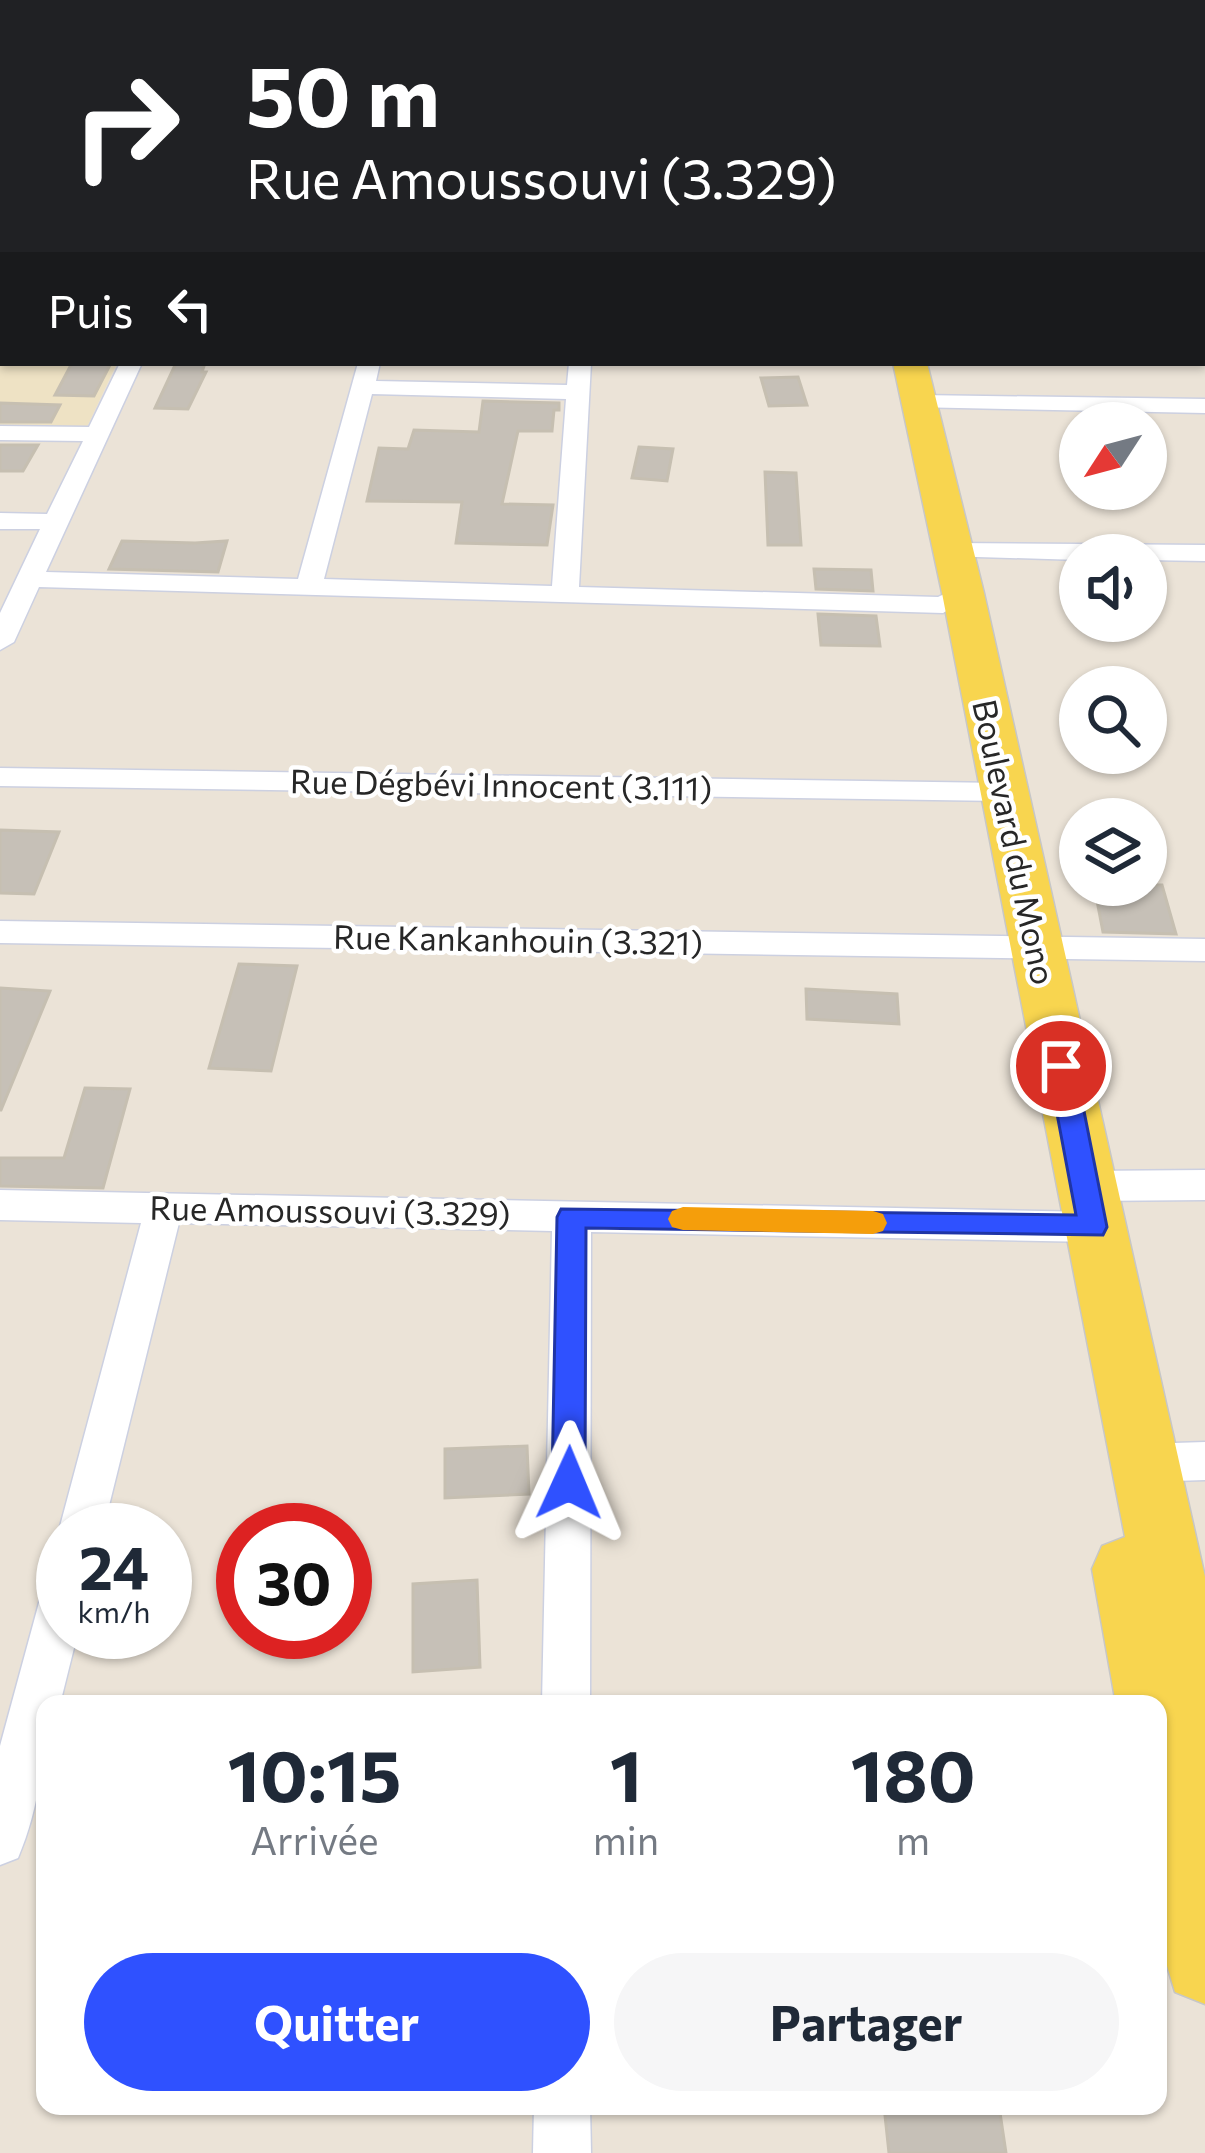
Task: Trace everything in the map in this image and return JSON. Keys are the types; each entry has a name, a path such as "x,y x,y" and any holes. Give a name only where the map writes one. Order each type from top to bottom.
{"main road":[{"name":"Boulevard du Mono","path":"908,376 1023,947 1205,1744"},
{"name":"Boulevard du Mono","path":"1081,1213 1153,1695"},
{"path":"1167,1773 1205,1962"}],"street":[{"path":"0,642 130,366"},
{"path":"565,594 580,366"},
{"path":"309,587 366,375 578,392"},
{"path":"908,376 1205,406"},
{"path":"0,433 98,434"},
{"path":"0,521 57,522"},
{"path":"30,579 565,594 953,583 1205,553"},
{"name":"Rue Dégbévi Innocent (3.111)","path":"0,777 990,792"},
{"name":"Rue Kankanhouin (3.321)","path":"0,932 1205,950"},
{"name":"Rue Amoussouvi (3.329)","path":"0,1205 572,1217 1081,1213 1205,1185"},
{"path":"88,1503 164,1207"},
{"path":"566,1695 572,1217"},
{"path":"1143,1463 1205,1461"},
{"path":"38,1695 47,1659"},
{"path":"0,1840 36,1702"},
{"path":"562,2115 562,2153"}],"shaded area":[{"path":"0,366 116,366 85,431 0,429"}],"building":[{"path":"70,366 109,366 94,396 55,395"},
{"path":"175,366 204,366 202,372 206,372 188,409 155,408"},
{"path":"798,377 807,405 769,406 761,378"},
{"path":"483,401 559,403 552,431 518,431 502,504 553,505 547,545 456,543 462,502 367,501 379,448 408,449 414,430 479,432"},
{"path":"0,403 60,405 51,422 0,422"},
{"path":"0,445 38,445 23,471 0,471"},
{"path":"639,447 673,449 667,481 632,478"},
{"path":"765,472 796,473 801,545 768,545"},
{"path":"122,541 227,541 218,572 109,569"},
{"path":"814,569 871,570 873,591 816,589"},
{"path":"818,614 876,616 880,646 821,645"},
{"path":"0,830 59,832 34,894 0,893"},
{"path":"1167,902 1176,934 1103,932 1098,906"},
{"path":"239,964 297,966 271,1071 209,1068"},
{"path":"0,988 50,991 1,1110 0,1110"},
{"path":"806,989 897,994 899,1024 807,1019"},
{"path":"85,1088 130,1089 103,1188 0,1186 0,1158 64,1158"},
{"path":"527,1446 529,1494 445,1498 445,1449"},
{"path":"477,1580 480,1667 413,1672 413,1584"},
{"path":"885,2115 1000,2115 1006,2153 889,2153"}],"slow traffic":[{"path":"683,1219 873,1223"}],"route":[{"path":"569,1483 572,1217 1093,1227 1061,1066"}]}
